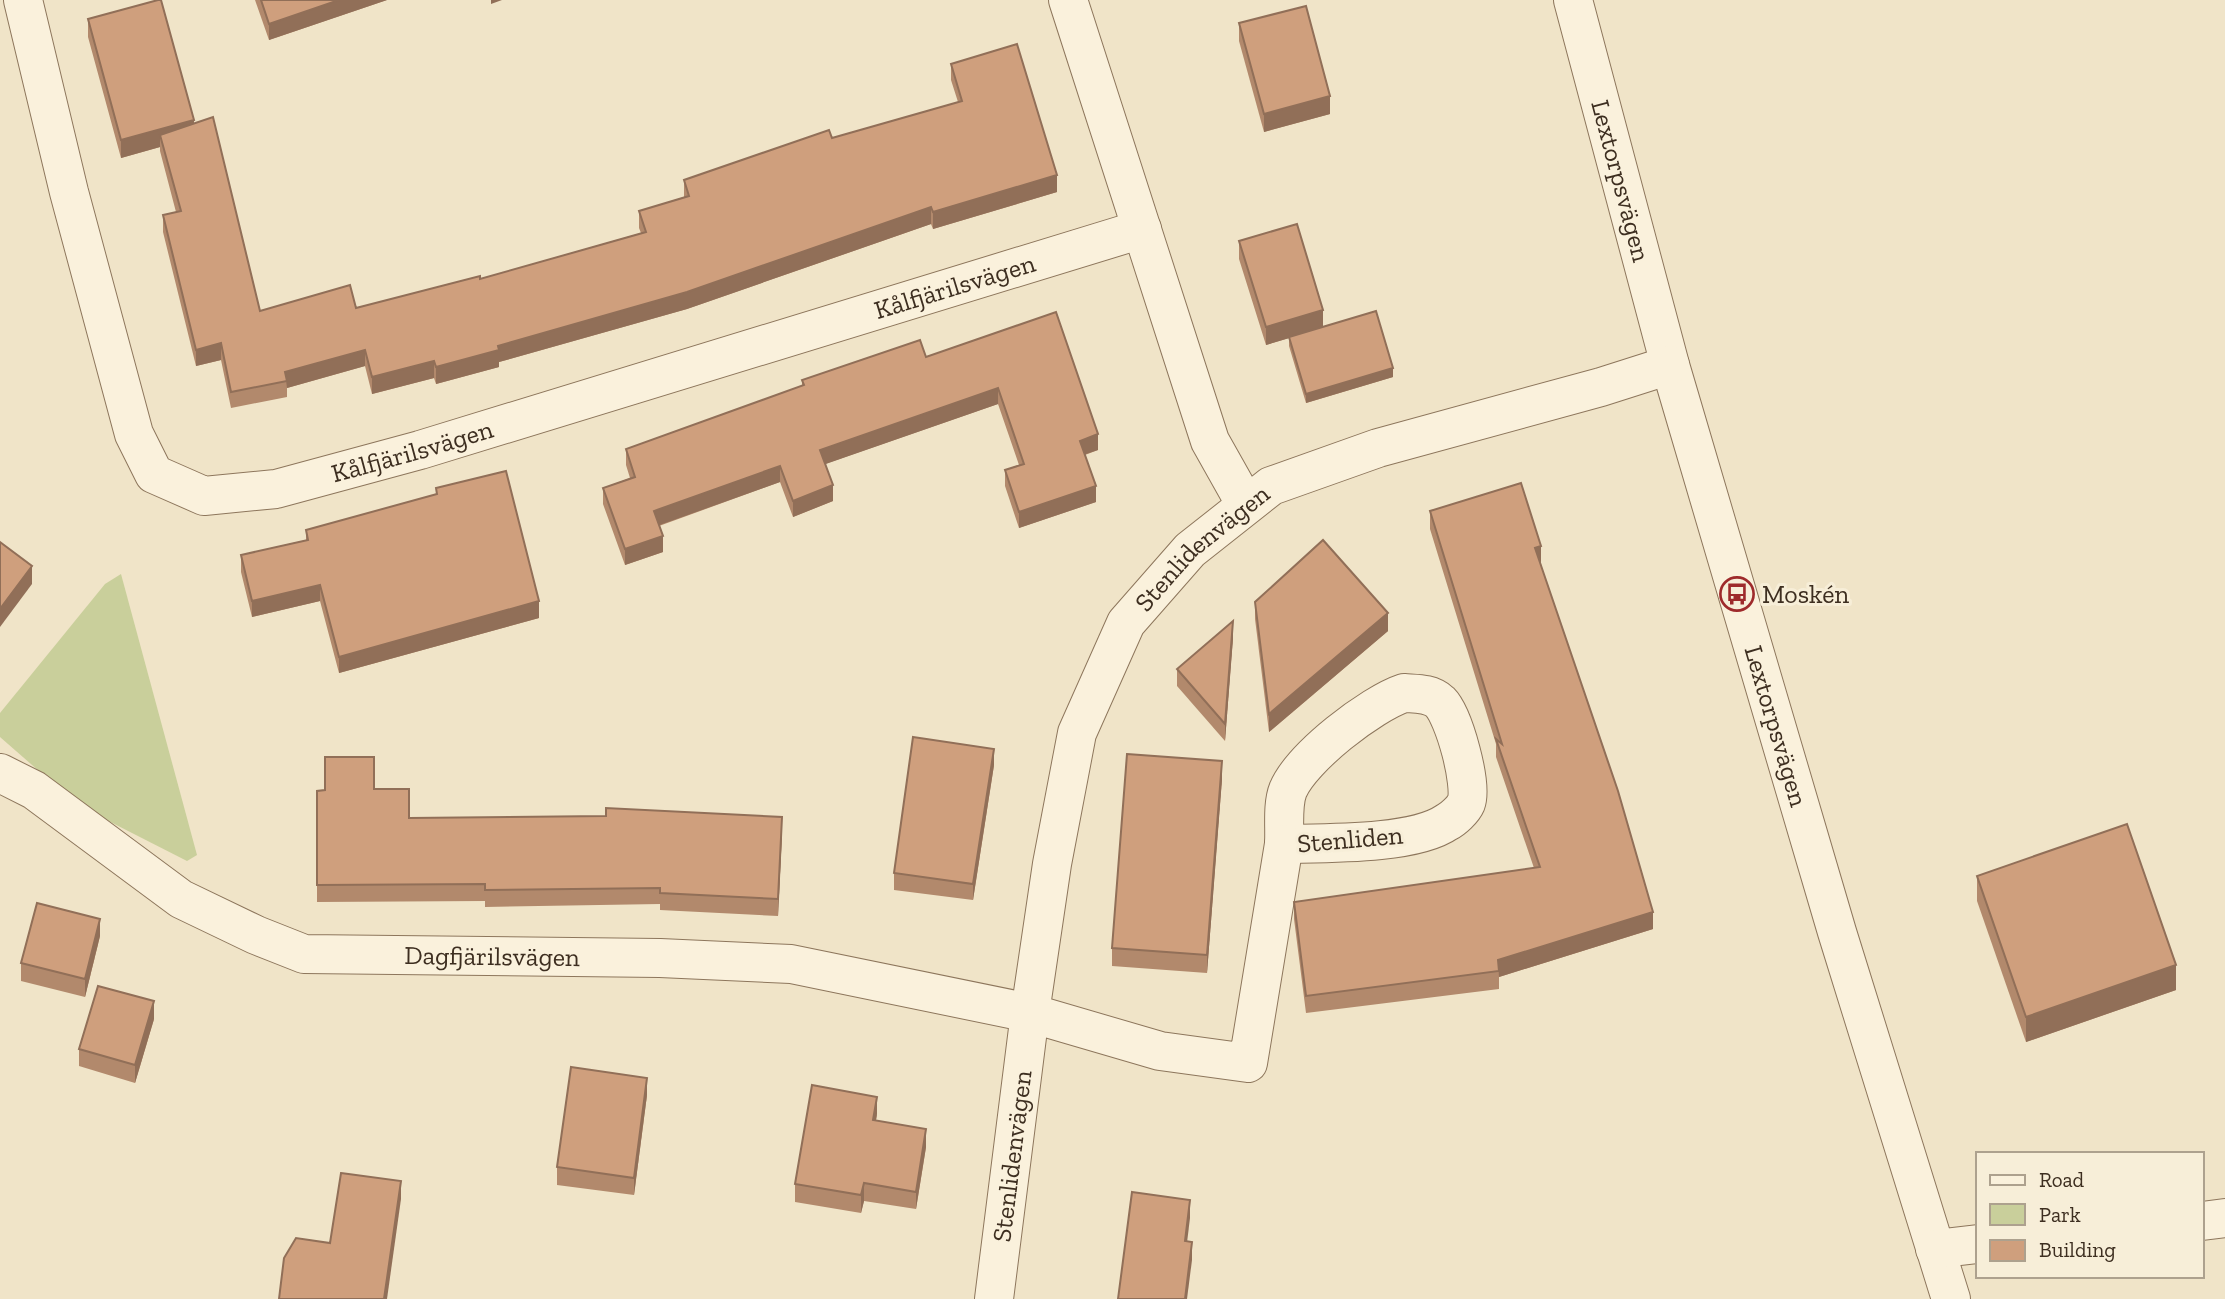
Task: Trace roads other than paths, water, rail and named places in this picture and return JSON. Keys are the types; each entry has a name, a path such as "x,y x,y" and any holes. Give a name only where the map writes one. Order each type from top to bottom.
{"street":[{"name":"Kålfjärilsvägen","path":"23,0 69,192 134,434 154,474 204,496 276,489 420,450 1142,229"},
{"path":"1068,0 1210,440 1246,505"},
{"name":"Lextorpsvägen","path":"1573,0 1670,365 1833,918 1951,1299"},
{"name":"Stenlidenvägen","path":"994,1299 1030,1013 1052,864 1077,733 1126,623 1190,550 1272,486 1378,448 1601,387 1670,365"},
{"name":"Stenliden","path":"1404,693 1428,695 1439,701 1449,715 1468,783 1465,804 1449,821 1431,831 1364,841 1284,844 1287,792 1311,759 1385,699 1404,693"},
{"name":"Dagfjärilsvägen","path":"0,773 34,790 181,899 256,935 304,954 660,958 791,964 1030,1013"},
{"path":"1030,1013 1160,1051 1248,1063 1284,844"},
{"path":"2204,1221 2225,1218"},
{"path":"1935,1248 1976,1244"}],"place":[{"name":"Moskén","path":"1737,594"}]}
